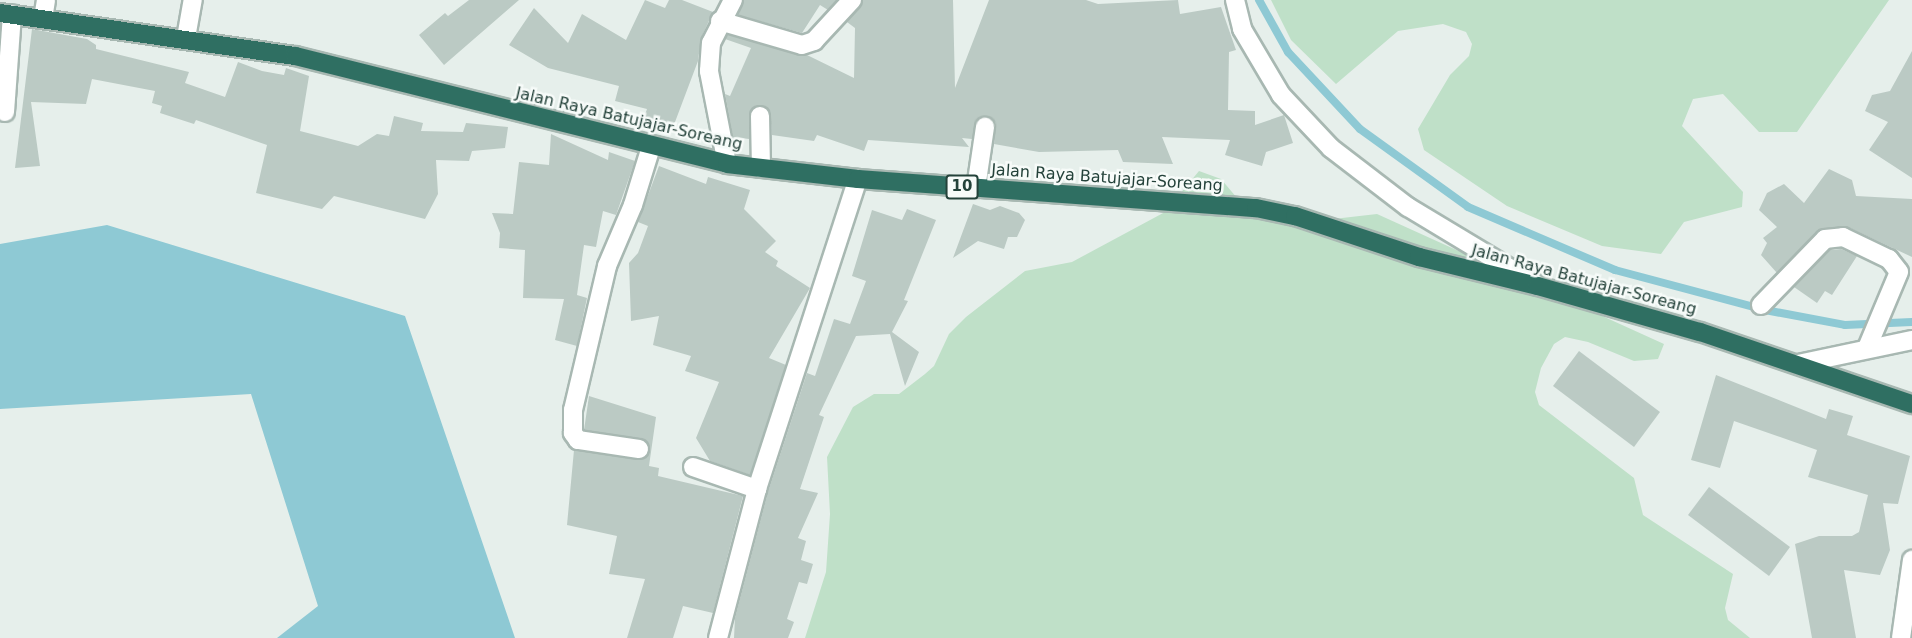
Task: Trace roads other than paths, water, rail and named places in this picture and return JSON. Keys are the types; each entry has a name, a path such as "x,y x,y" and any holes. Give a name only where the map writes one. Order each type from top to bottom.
{"highway":[{"name":"Jalan Raya Batujajar-Soreang","path":"6,14 186,38 295,56 651,147 727,164 858,179 1256,208 1295,216 1419,257 1538,286 1798,364 1912,404"}],"street":[{"path":"43,19 46,0"},
{"path":"186,38 193,0"},
{"path":"727,164 709,70 711,43 720,21 733,0"},
{"path":"720,21 802,45 814,41 852,0"},
{"path":"1235,0 1242,29 1281,95 1331,148 1408,207 1538,286"},
{"path":"4,112 6,14"},
{"path":"760,116 761,168"},
{"path":"976,188 985,128"},
{"path":"639,449 579,440 573,433 573,410 607,266 633,205 651,147"},
{"path":"718,638 757,489 858,179"},
{"path":"1761,305 1825,239 1834,236 1858,244 1895,266 1899,272 1869,342"},
{"path":"1798,364 1869,342 1912,340"},
{"path":"693,467 757,489"},
{"path":"1901,638 1912,560"}],"water":[{"path":"107,225 405,316 515,638 277,638 318,606 251,394 0,409 0,244"}],"waterway":[{"path":"1259,0 1288,52 1360,129 1468,207 1615,270 1765,310 1845,325 1912,322"}]}
